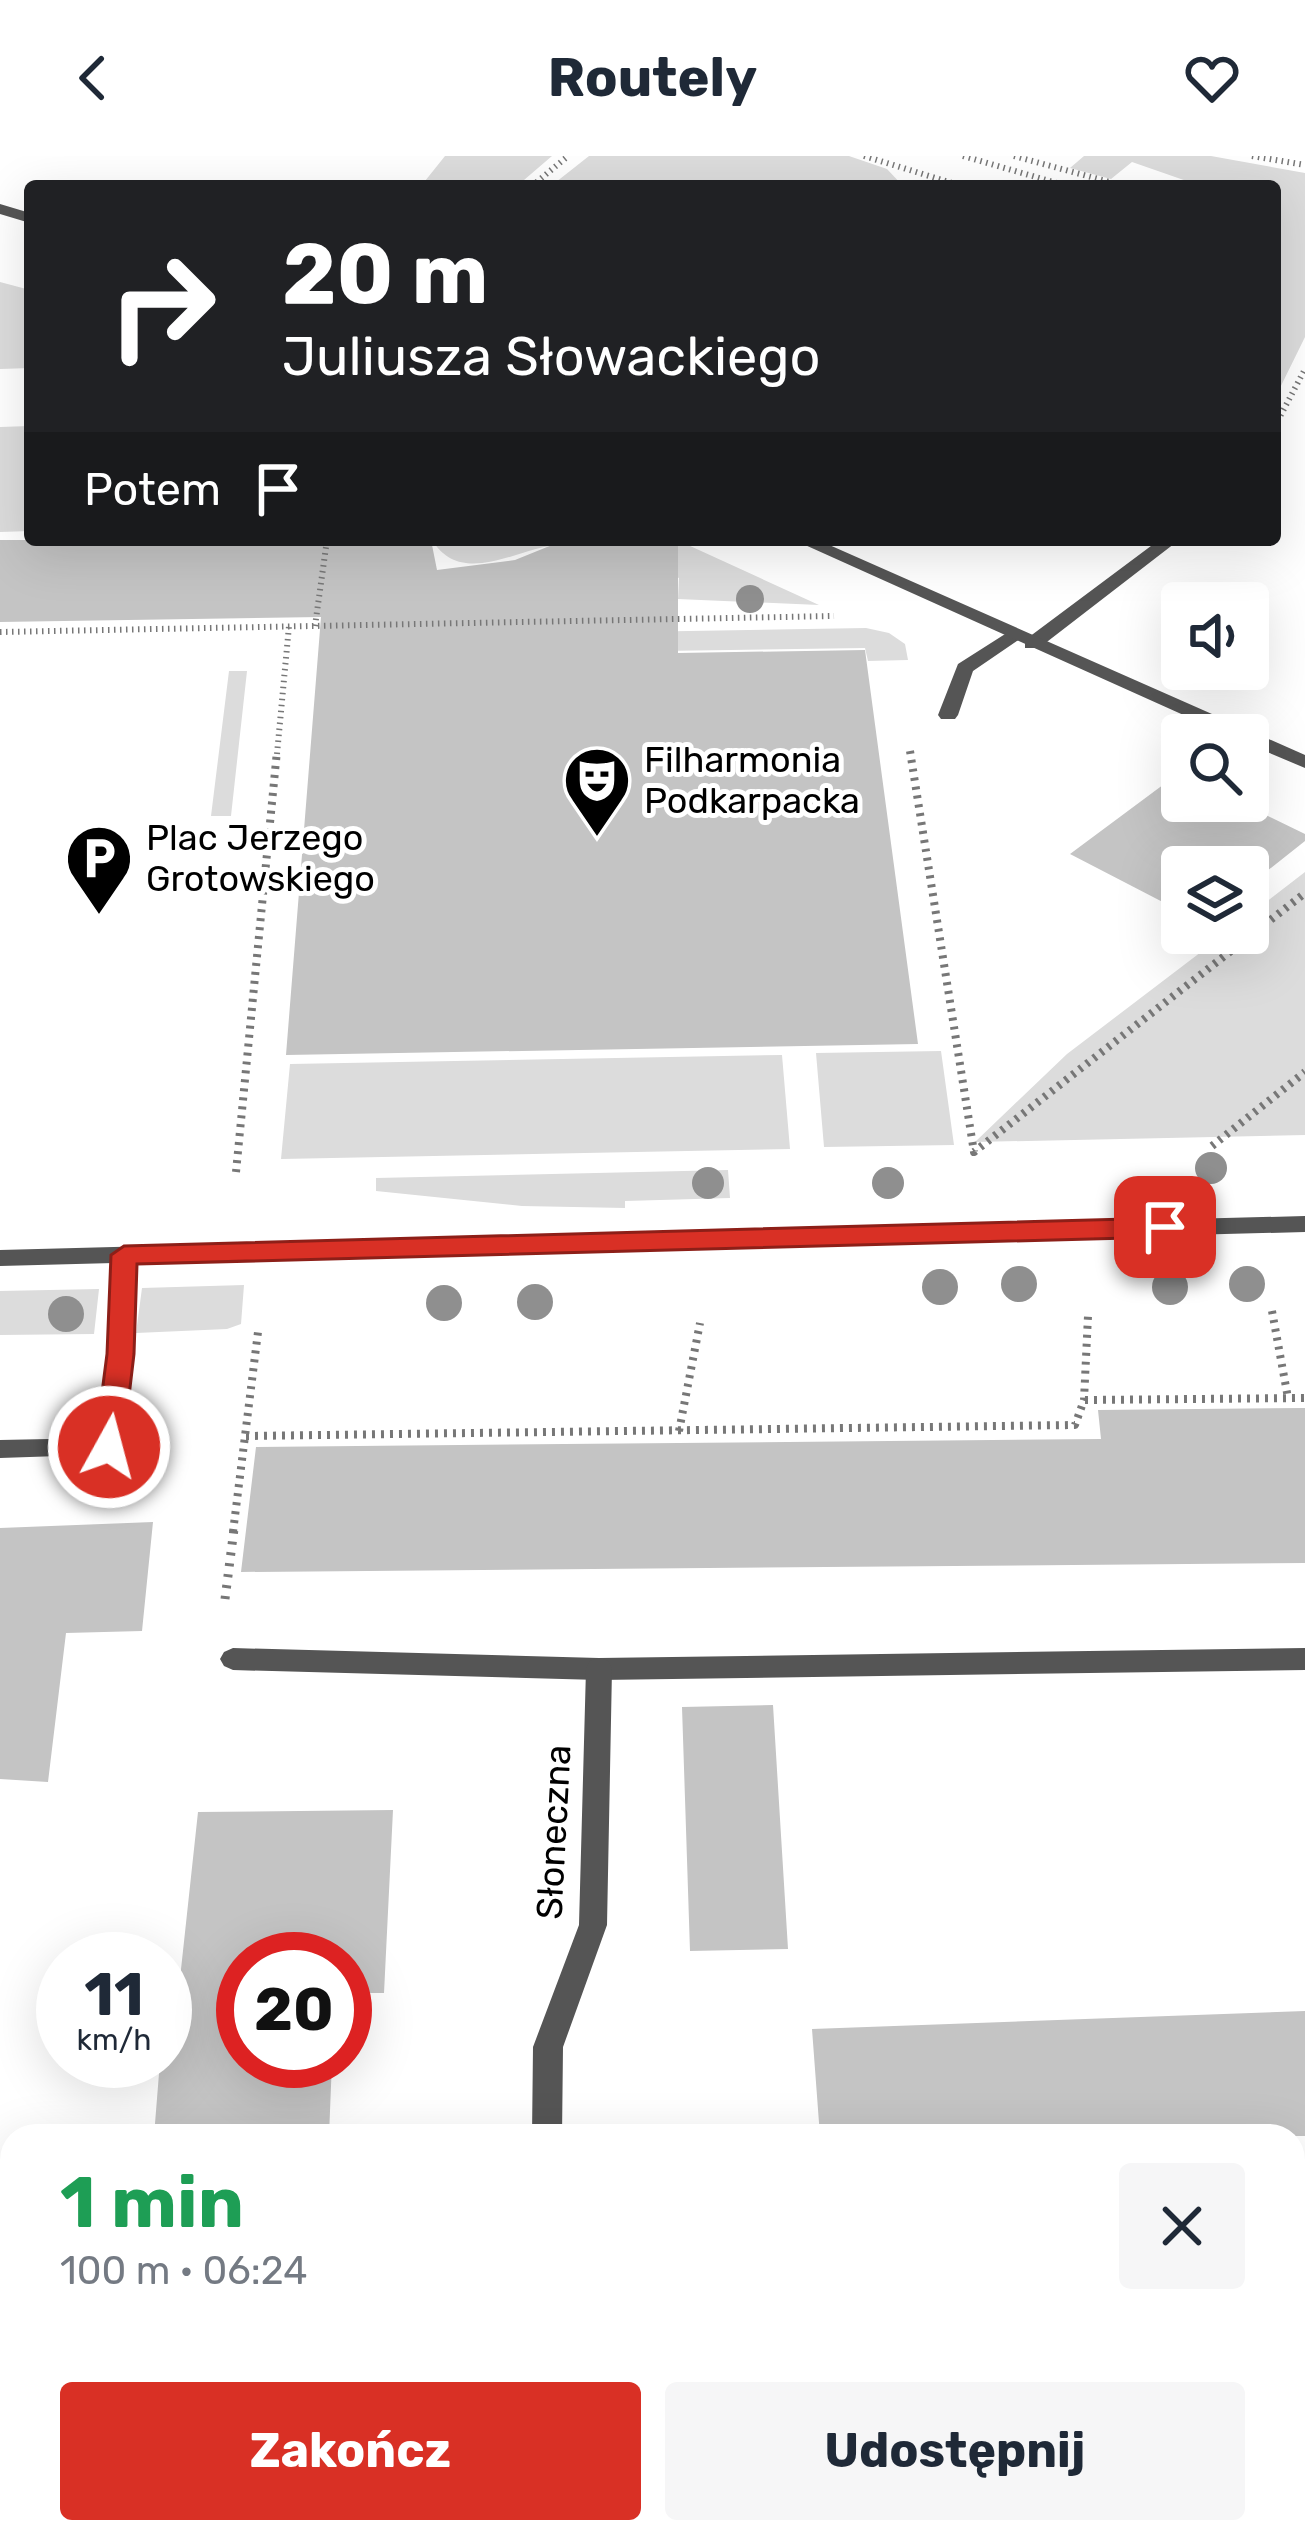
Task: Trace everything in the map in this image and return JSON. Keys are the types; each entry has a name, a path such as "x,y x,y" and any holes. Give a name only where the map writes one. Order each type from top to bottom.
{"street":[{"path":"816,546 1195,714"},
{"path":"1032,644 1162,546"},
{"path":"948,715 965,668 1012,635"},
{"path":"1269,746 1305,762"},
{"path":"0,1258 1305,1223"},
{"path":"0,1449 109,1447 121,1354 124,1255"},
{"path":"233,1659 598,1669 1305,1659"},
{"name":"Słoneczna","path":"547,2124 548,2047 593,1925 598,1669"}],"path":[{"path":"539,180 568,156"},
{"path":"864,156 929,180"},
{"path":"963,156 1046,180"},
{"path":"1014,156 1103,180"},
{"path":"1252,156 1305,165"},
{"path":"1010,170 1024,157"},
{"path":"1281,415 1305,369"},
{"path":"315,626 326,546"},
{"path":"0,632 854,616"},
{"path":"236,1172 289,626"},
{"path":"948,715 906,728 974,1152 1305,893"},
{"path":"1212,1145 1305,1072"},
{"path":"1272,1311 1288,1399"},
{"path":"246,1436 1075,1425 1084,1400 1088,1316"},
{"path":"679,1431 700,1323"},
{"path":"233,1659 223,1619 258,1332"},
{"path":"1084,1400 1305,1398"}],"shaded area":[{"path":"445,156 552,156 524,180 426,180"},
{"path":"589,156 849,156 887,169 897,180 559,180"},
{"path":"1084,156 1211,156 1305,173 1305,337 1281,386 1281,180 1184,180 1132,162 1111,179 1070,168"},
{"path":"0,282 24,288 24,368 0,369"},
{"path":"24,426 24,531 0,532 0,427"},
{"path":"438,546 550,546 479,563 446,555"},
{"path":"578,546 690,546 819,605 678,599 679,578"},
{"path":"866,628 889,633 905,644 908,660 868,661 865,648 330,656 332,637"},
{"path":"229,671 247,671 231,816 211,816"},
{"path":"1305,872 1305,1135 975,1142 1067,1054 1198,954 1269,954 1269,900"},
{"path":"941,1051 954,1145 824,1147 816,1053"},
{"path":"782,1055 790,1149 281,1159 290,1064"},
{"path":"728,1170 730,1198 625,1201 625,1208 522,1206 376,1191 376,1178"},
{"path":"244,1285 241,1324 227,1329 136,1333 142,1288"},
{"path":"99,1289 94,1334 0,1335 0,1291"}],"building":[{"name":"Filharmonia Podkarpacka","path":"0,540 24,540 24,546 432,546 437,570 515,560 550,546 678,546 678,653 865,650 918,1044 286,1055 321,617 0,622"},
{"path":"1161,786 1161,822 1269,822 1269,817 1305,834 1305,841 1269,869 1269,846 1161,846 1161,901 1070,854"},
{"path":"1305,1408 1305,1563 241,1572 256,1447 1101,1439 1098,1410"},
{"path":"153,1522 142,1631 66,1633 48,1782 0,1779 0,1528"},
{"path":"773,1705 788,1949 690,1951 682,1707"},
{"path":"393,1810 384,1993 372,1993 372,1932 216,1932 216,2088 331,2088 329,2124 155,2124 158,2088 192,2088 192,1932 185,1932 198,1812"},
{"path":"1305,2011 1305,2124 819,2124 812,2029"}],"place":[{"name":"Filharmonia Podkarpacka","path":"597,839"},
{"name":"Plac Jerzego Grotowskiego","path":"99,917"}],"route":[{"path":"109,1447 121,1354 124,1255 1165,1227"}]}
